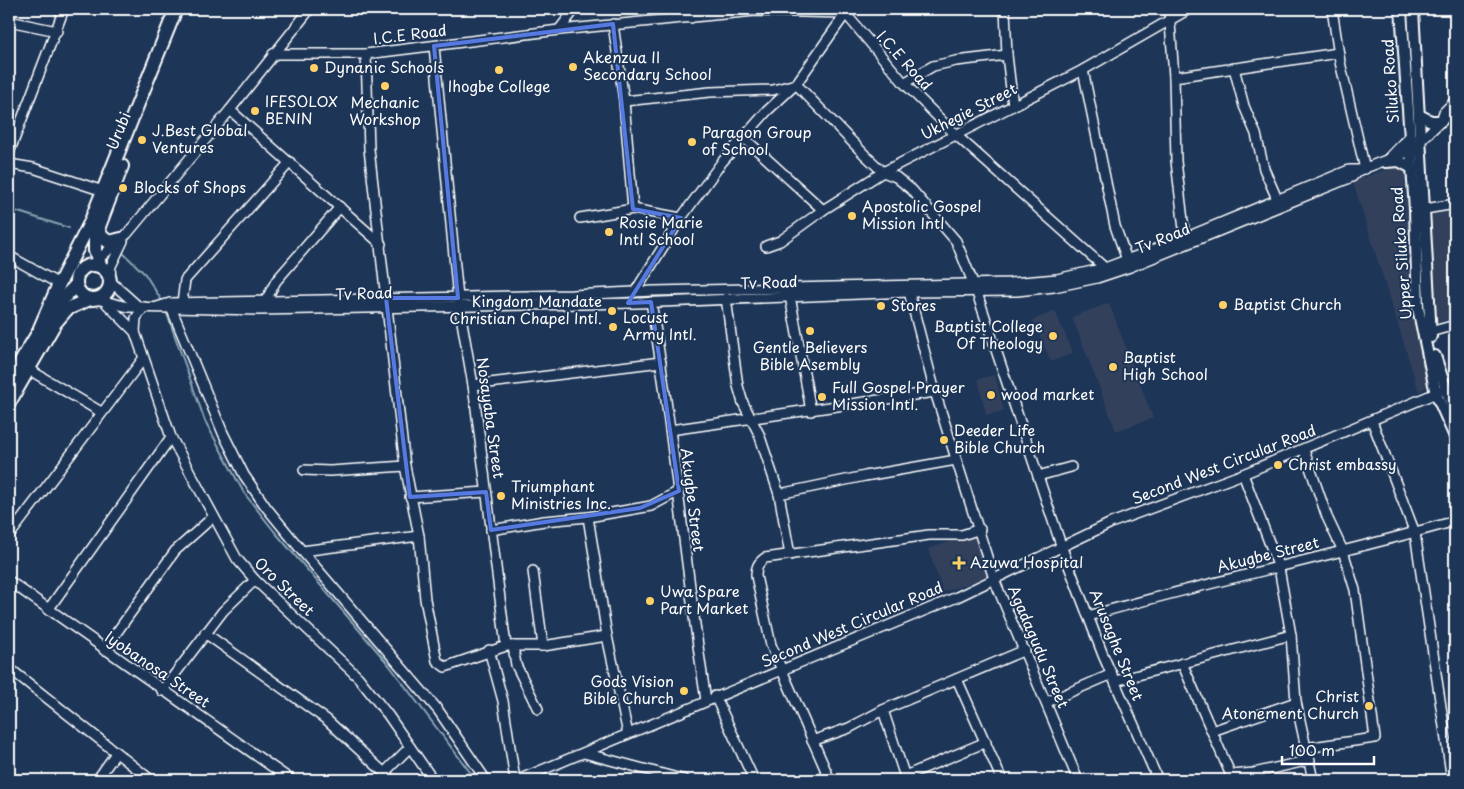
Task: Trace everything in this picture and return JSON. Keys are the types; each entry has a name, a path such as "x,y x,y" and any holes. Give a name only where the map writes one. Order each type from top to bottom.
{"highway":[{"name":"Urubi","path":"102,269 94,241 97,206 176,9"},
{"name":"Urubi","path":"94,226 185,9"},
{"path":"94,226 102,238 109,242 124,237"},
{"path":"9,382 40,328 63,297 76,284 94,226"},
{"path":"40,328 58,284 94,226"},
{"path":"9,403 47,335 64,314 79,303 98,301 107,293 102,269 80,270"},
{"path":"76,284 80,294 98,301"}],"main road":[{"name":"Siluko Road","path":"1401,9 1410,152"},
{"name":"Siluko Road","path":"1413,9 1420,143"},
{"path":"1419,115 1431,121 1440,121"},
{"path":"1386,162 1410,137"},
{"name":"Upper Siluko Road","path":"1420,143 1425,209 1430,332 1441,392 1455,416"},
{"name":"Upper Siluko Road","path":"1410,152 1418,308 1455,437"},
{"path":"1386,162 1399,161 1412,168"}],"street":[{"path":"9,153 64,9"},
{"path":"102,269 124,237 230,110 310,9"},
{"path":"559,30 575,9"},
{"path":"680,9 691,18"},
{"path":"1005,9 1007,55 1013,106"},
{"path":"1169,9 1174,77 1176,161 1185,238"},
{"name":"Ukhegie Street","path":"766,246 780,241 823,210 883,172 1082,70 1190,9"},
{"path":"1332,9 1338,53 1362,170"},
{"name":"I.C.E Road","path":"273,54 366,54 559,30 756,10 847,11 904,83 956,135 1105,268"},
{"path":"635,292 681,218 722,162 743,137 796,84 847,11"},
{"path":"9,21 57,31"},
{"path":"613,24 624,101 633,209"},
{"name":"Nosayaba Street","path":"434,46 459,302 509,646 516,665 538,709"},
{"path":"1174,77 1338,53"},
{"path":"366,54 369,149 382,244 405,466 419,536 425,599 437,661 445,668 489,650 509,646 543,646 607,636"},
{"path":"904,83 933,66 956,60 1007,55"},
{"path":"1234,68 1244,106 1256,134 1264,169 1278,201"},
{"path":"1082,70 1115,226 1127,260"},
{"path":"624,101 710,92 773,90 796,84"},
{"name":"Arusaghe Street","path":"796,84 883,172 896,177 912,190 956,241 975,287 1062,548 1113,678 1158,780"},
{"path":"1440,121 1444,112 1455,101"},
{"path":"230,110 382,244"},
{"path":"1440,121 1455,110"},
{"name":"Tv Road","path":"459,302 635,292 975,287 1017,291 1054,287 1097,278 1138,264 1352,177 1362,170 1410,152 1440,121"},
{"path":"743,137 823,210"},
{"path":"182,303 185,280 290,162"},
{"path":"9,164 33,168 103,191"},
{"name":"Tv Road","path":"157,307 170,303 265,302 651,302 909,292 1057,279 1105,268 1278,201 1349,170 1362,170"},
{"path":"1425,209 1455,204"},
{"path":"265,302 276,282 340,207"},
{"path":"580,218 633,209 681,218"},
{"path":"102,269 111,266 124,237"},
{"path":"9,256 58,284"},
{"path":"102,269 142,307 136,318 135,332"},
{"name":"Agadagudu Street","path":"909,292 956,460 980,529 994,579 1078,780"},
{"path":"598,293 600,303"},
{"path":"790,296 810,411"},
{"path":"726,298 738,386 743,403 752,418 779,494 790,555"},
{"name":"Tv Road","path":"98,301 172,310 387,302"},
{"name":"Oro Street","path":"98,301 135,332 171,437 237,559 255,580 358,677 433,780"},
{"name":"Akugbe Street","path":"651,302 679,491 691,606 706,700"},
{"path":"172,310 223,432 244,475 266,507 302,551 438,710 486,780"},
{"path":"1430,332 1455,325"},
{"path":"9,536 143,359"},
{"path":"472,385 661,362"},
{"path":"28,368 101,412"},
{"path":"670,430 936,392"},
{"name":"Second West Circular Road","path":"516,780 994,579 1111,523 1304,450 1441,392"},
{"path":"1372,420 1415,532 1453,778"},
{"path":"48,610 171,437"},
{"path":"1304,450 1327,517 1343,551 1355,590 1375,738 1305,748"},
{"path":"779,494 956,460"},
{"path":"304,470 330,471 405,466"},
{"path":"1038,476 1070,467"},
{"path":"1243,474 1279,568 1291,635 1296,702 1313,780"},
{"path":"491,530 544,521 588,517 651,506 679,491"},
{"path":"410,497 486,492"},
{"path":"104,650 175,551 213,517"},
{"path":"588,517 607,636 628,734"},
{"name":"Akugbe Street","path":"1088,616 1158,596 1279,568 1455,521"},
{"path":"830,780 771,645 756,568 759,562 765,558 929,535 962,535 980,529"},
{"path":"302,551 419,536"},
{"path":"533,571 543,646"},
{"path":"162,691 223,611 255,580"},
{"name":"Iyobanosa Street","path":"9,581 162,691 291,780"},
{"path":"205,633 327,720 392,780"},
{"path":"1046,702 1113,678 1182,663 1291,635"},
{"path":"489,650 504,701 516,780"},
{"path":"812,741 849,728 883,710 1025,650"},
{"path":"1182,663 1232,778 1310,760"},
{"path":"9,668 151,780"},
{"path":"957,679 1002,780"},
{"path":"716,696 754,780"},
{"path":"1212,731 1296,702"},
{"path":"883,710 906,778 986,742"},
{"path":"385,772 410,747"},
{"path":"97,780 116,752"},
{"path":"584,753 685,780"}],"highlighted area":[{"path":"613,24 633,209 681,218 628,303 651,302 679,491 640,508 491,530 486,492 410,497 386,298 458,298 434,46"}],"shaded area":[{"path":"1404,165 1414,325 1429,385 1419,392 1353,182 1381,171"},
{"path":"1455,201 1455,318 1433,323 1428,208"},
{"name":"Baptist High School","path":"1109,303 1153,418 1116,431 1072,317"},
{"name":"Baptist College Of Theology","path":"1055,311 1073,353 1051,362 1033,320"},
{"name":"wood market","path":"995,375 1004,411 986,415 978,379"},
{"name":"Azuwa Hospital","path":"975,533 990,576 943,592 928,549"}],"waterway":[{"path":"9,209 69,228"},
{"path":"123,253 145,274 162,301"},
{"path":"167,314 205,421 244,493 274,531 389,665 476,780"}],"place":[{"name":"Akenzua II Secondary School","path":"573,67"},
{"name":"Dynanic Schools","path":"314,68"},
{"name":"Ihogbe College","path":"499,70"},
{"name":"Mechanic Workshop","path":"385,86"},
{"name":"IFESOLOX BENIN","path":"255,111"},
{"name":"J.Best Global Ventures","path":"142,140"},
{"name":"Paragon Group of School","path":"692,142"},
{"name":"Blocks of Shops","path":"123,188"},
{"name":"Apostolic Gospel Mission Intl","path":"852,216"},
{"name":"Rosie Marie Intl School","path":"609,232"},
{"name":"Baptist Church","path":"1223,305"},
{"name":"Stores","path":"881,306"},
{"name":"Kingdom Mandate Christian Chapel Intl.","path":"612,311"},
{"name":"Locust Army Intl.","path":"613,327"},
{"name":"Gentle Believers Bible Asembly","path":"810,331"},
{"name":"Baptist College Of Theology","path":"1053,336"},
{"name":"Baptist High School","path":"1113,367"},
{"name":"wood market","path":"991,395"},
{"name":"Full Gospel Prayer Mission Intl.","path":"822,397"},
{"name":"Deeder Life Bible Church","path":"944,440"},
{"name":"Christ embassy","path":"1278,465"},
{"name":"Triumphant Ministries Inc.","path":"501,496"},
{"name":"Azuwa Hospital","path":"959,563"},
{"name":"Uwa Spare Part Market","path":"650,601"},
{"name":"Gods Vision Bible Church","path":"684,691"},
{"name":"Christ Atonement Church","path":"1369,706"}]}
